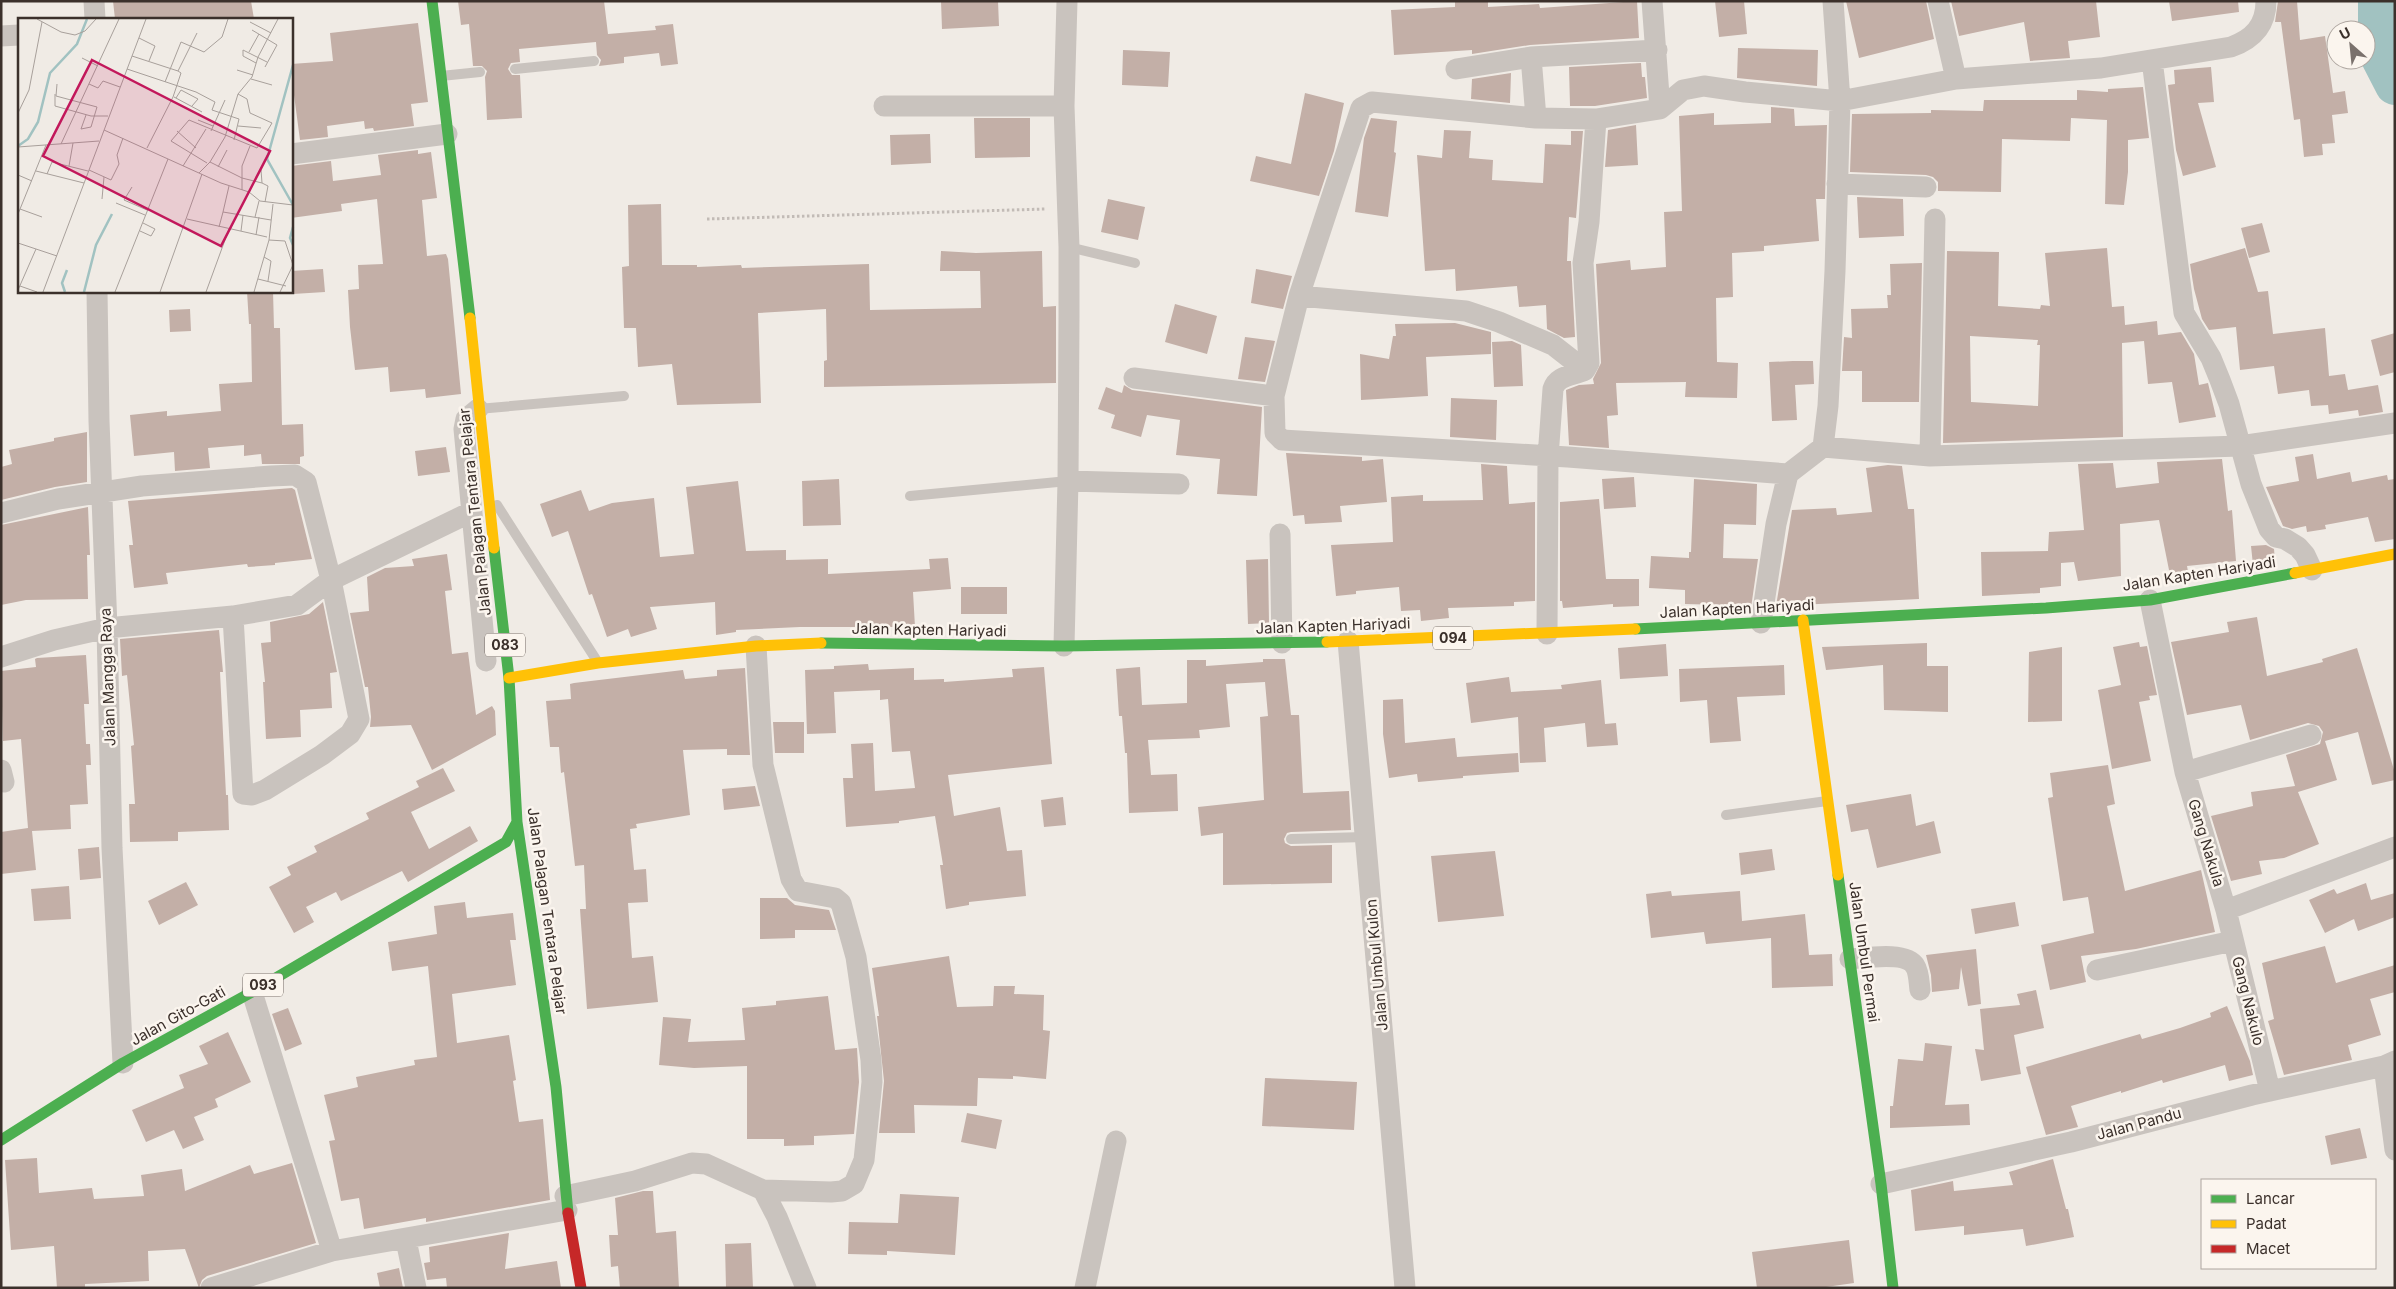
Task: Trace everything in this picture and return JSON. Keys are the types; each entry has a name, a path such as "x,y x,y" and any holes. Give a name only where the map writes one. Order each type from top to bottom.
{"main road":[{"name":"Jalan Palagan Tentara Pelajar","path":"432,1 446,134 466,273 478,409 509,678 517,822 556,1087 566,1203 581,1288"},
{"name":"Jalan Kapten Hariyadi","path":"509,678 598,663 756,646 810,643 1064,646 1348,641 1547,634 2150,600 2395,554"},
{"name":"Jalan Umbul Permai","path":"1803,620 1881,1184 1893,1288"},
{"name":"Jalan Gito-Gati","path":"1,1140 124,1063 252,992 506,842 517,822"}],"street":[{"path":"94,1 95,18"},
{"path":"1064,646 1068,481 1069,246 1064,106 1067,1"},
{"path":"1652,1 1660,109"},
{"path":"1822,447 1828,406 1840,101 1833,1"},
{"path":"1938,1 1956,79"},
{"path":"1788,474 1282,440 1275,433 1274,396 1299,296 1361,108 1372,102 1536,118 1596,119 1660,109 1683,90 1704,86 1744,92 1840,101 1956,79 2093,68 2231,47 2247,41 2262,22 2266,12 2266,1"},
{"path":"1,36 18,35"},
{"path":"1456,69 1531,57 1657,50"},
{"path":"1531,57 1536,118"},
{"path":"2152,60 2184,313 2211,358 2220,380 2251,484 2269,529 2276,537 2285,539 2298,547 2305,555 2312,570"},
{"path":"884,106 1064,106"},
{"path":"1547,634 1548,457 1555,382 1585,370 1589,363 1583,263 1589,222 1596,119"},
{"path":"292,154 446,134"},
{"path":"1837,184 1926,187"},
{"path":"1930,456 1935,219"},
{"name":"Jalan Mangga Raya","path":"97,292 112,848 124,1063"},
{"path":"1299,296 1466,311 1500,322 1553,345 1585,370"},
{"path":"1134,378 1274,396"},
{"path":"478,409 466,419 464,429 486,661"},
{"path":"1761,623 1776,524 1788,474 1822,447 1930,456 2240,446 2395,424"},
{"path":"1,513 58,499 142,486 295,475 306,482 331,580 359,719 350,734 322,755 265,790 252,795 243,794 233,616"},
{"path":"1068,481 1179,484"},
{"path":"1,657 54,640 107,628 233,616 297,605 331,580 471,512"},
{"path":"1280,534 1282,643"},
{"name":"Gang Nakula","path":"2150,600 2184,772 2226,910"},
{"name":"Jalan Umbul Kulon","path":"1348,641 1405,1288"},
{"path":"212,1288 332,1251 406,1240 566,1203 692,1163 706,1164 763,1190 831,1192 842,1190 854,1184 859,1177 864,1160 872,1082 871,1060 856,957 841,903 836,898 798,891 791,879 763,765 756,646"},
{"path":"2184,772 2311,735"},
{"path":"2226,910 2395,847"},
{"name":"Gang Nakulo","path":"2226,910 2270,1091"},
{"path":"2097,970 2233,941"},
{"path":"1850,959 1901,956 1910,960 1917,967 1920,990"},
{"path":"252,992 332,1251"},
{"path":"2389,1063 2395,1150"},
{"name":"Jalan Pandu","path":"1881,1184 2071,1142 2270,1091 2389,1063"},
{"path":"1085,1288 1116,1141"},
{"path":"763,1190 778,1217 806,1288"},
{"path":"406,1240 416,1288"}],"lane":[{"path":"515,69 594,60"},
{"path":"440,76 480,72"},
{"path":"1069,246 1135,263"},
{"path":"478,409 624,396"},
{"path":"910,496 1068,481"},
{"path":"487,492 510,522 598,663"},
{"path":"1726,816 1828,801"},
{"path":"1291,839 1365,837"}],"path":[{"path":"707,219 1067,208"}],"building":[{"path":"113,1 251,1 254,18 115,18"},
{"path":"458,1 604,1 608,34 656,30 655,26 673,24 678,64 661,66 659,53 624,57 624,63 599,66 601,60 597,55 596,42 519,49 520,62 511,63 508,69 512,75 520,75 522,118 487,120 485,77 487,71 482,66 473,66 469,24 461,25"},
{"path":"941,1 998,1 999,26 942,29"},
{"path":"1455,1 1488,1 1488,7 1539,4 1540,8 1637,1 1639,38 1530,45 1472,54 1472,50 1394,55 1391,10 1455,7"},
{"path":"1715,1 1744,1 1747,34 1719,37"},
{"path":"1846,1 1926,1 1934,39 1859,58"},
{"path":"1951,1 2096,1 2100,37 2068,41 2070,58 2030,61 2024,22 1959,36"},
{"path":"2169,1 2238,1 2239,12 2172,21"},
{"path":"2278,1 2297,1 2300,40 2325,36 2326,70 2330,70 2333,93 2345,91 2348,113 2332,115 2335,143 2322,144 2323,155 2304,157 2300,119 2294,120 2281,22 2275,22"},
{"path":"418,23 428,102 411,104 414,126 374,131 373,128 365,129 364,121 327,126 328,137 300,140 294,95 292,95 292,64 333,61 330,33"},
{"path":"1738,48 1818,50 1817,86 1737,78"},
{"path":"1123,50 1170,52 1168,87 1122,85"},
{"path":"1641,63 1642,77 1645,77 1647,98 1595,106 1570,106 1569,67"},
{"path":"2211,67 2214,102 2198,103 2216,167 2183,176 2176,150 2168,85 2175,84 2174,70"},
{"path":"1511,73 1510,103 1471,99 1472,79"},
{"path":"2143,87 2149,138 2128,140 2128,172 2124,205 2105,204 2107,120 2071,118 2070,141 2002,139 2001,192 1938,191 1938,182 1933,177 1926,175 1850,172 1852,114 1931,113 1931,110 1983,111 1984,100 2077,100 2077,90 2108,92 2108,89"},
{"path":"1305,93 1344,103 1334,151 1319,196 1250,181 1256,156 1291,164"},
{"path":"1771,107 1794,109 1795,126 1827,125 1825,199 1816,199 1819,241 1764,246 1764,251 1732,253 1733,297 1716,298 1717,362 1738,363 1737,398 1685,397 1686,382 1616,383 1618,415 1607,416 1609,448 1569,445 1566,390 1579,385 1594,384 1593,379 1601,363 1596,264 1630,260 1631,270 1666,267 1664,212 1682,211 1679,116 1714,113 1714,125 1771,123"},
{"path":"974,118 1030,118 1030,157 975,158"},
{"path":"1371,118 1397,121 1394,152 1396,153 1388,217 1355,212 1364,138"},
{"path":"1636,125 1638,165 1605,167 1608,130"},
{"path":"1444,130 1471,131 1469,158 1493,160 1492,180 1543,183 1545,144 1571,145 1571,131 1583,131 1576,218 1569,217 1567,261 1571,261 1575,337 1564,338 1547,329 1546,305 1519,307 1517,286 1456,291 1455,269 1425,271 1417,155 1442,158"},
{"path":"930,134 931,163 891,165 890,135"},
{"path":"418,150 418,154 431,152 437,198 422,200 427,256 446,254 448,259 461,394 426,398 425,389 390,392 388,367 355,370 348,290 359,289 358,265 383,264 377,199 341,204 342,211 292,218 292,166 331,161 333,181 381,175 378,155"},
{"path":"1857,197 1903,199 1904,236 1859,238"},
{"path":"1108,199 1145,207 1138,240 1101,232"},
{"path":"661,204 662,265 697,265 697,267 741,265 742,268 869,264 870,310 981,308 980,271 940,271 941,251 976,253 1042,251 1043,307 1056,306 1056,383 824,387 824,361 827,360 826,309 758,313 761,403 677,405 672,364 638,367 636,328 624,328 622,267 629,266 628,205"},
{"path":"2262,223 2270,252 2249,258 2241,228"},
{"path":"2107,248 2112,307 2124,306 2125,325 2157,321 2158,335 2181,332 2194,354 2199,385 2208,383 2216,417 2179,423 2172,382 2148,384 2144,341 2122,343 2123,437 1943,443 1947,251 1999,252 1998,306 2040,309 2041,305 2050,306 2045,253","holes":["1970,336 2038,340 2037,345 2040,345 2038,406 1971,402"]},
{"path":"2245,248 2258,292 2268,291 2273,334 2325,328 2329,376 2345,374 2348,390 2378,385 2383,412 2359,416 2358,410 2329,414 2328,405 2311,406 2309,390 2278,394 2274,366 2240,370 2236,327 2209,330 2202,319 2190,264"},
{"path":"1922,263 1919,402 1862,402 1862,371 1842,371 1844,337 1852,338 1851,309 1888,308 1887,295 1891,295 1890,264"},
{"path":"323,269 325,292 293,294 292,271"},
{"path":"1256,269 1292,276 1283,309 1251,303"},
{"path":"247,292 273,292 274,328 280,328 282,425 303,424 304,456 300,457 300,464 262,464 261,454 244,456 244,445 208,448 210,468 175,471 174,452 134,456 130,415 167,411 167,416 221,411 219,384 252,382 251,324 249,324"},
{"path":"1175,304 1217,316 1207,354 1165,342"},
{"path":"190,309 191,331 170,332 169,310"},
{"path":"1455,323 1491,332 1491,354 1426,357 1428,396 1361,400 1360,354 1389,359 1393,336 1396,336 1395,324"},
{"path":"2395,333 2395,372 2380,376 2371,340"},
{"path":"1245,337 1275,341 1265,382 1238,379"},
{"path":"1512,341 1521,345 1523,386 1494,387 1492,342"},
{"path":"1813,361 1814,384 1795,385 1797,420 1772,421 1769,362"},
{"path":"1124,385 1132,390 1262,407 1257,496 1217,494 1220,459 1176,455 1180,420 1147,415 1141,437 1111,428 1115,415 1098,409 1106,387 1122,393"},
{"path":"1451,398 1497,400 1496,440 1450,437"},
{"path":"87,432 87,482 55,487 1,500 1,467 12,464 9,450 54,441 54,438"},
{"path":"446,447 450,472 418,476 415,451"},
{"path":"1286,453 1362,457 1362,461 1383,459 1387,502 1340,506 1342,522 1305,524 1304,515 1293,516"},
{"path":"2313,454 2317,479 2350,472 2352,482 2387,475 2388,480 2395,479 2395,539 2375,542 2368,517 2325,525 2326,529 2307,532 2306,526 2292,529 2283,526 2266,487 2299,481 2295,457"},
{"path":"2222,459 2228,511 2232,510 2236,561 2187,566 2189,577 2171,580 2159,520 2120,524 2121,576 2078,581 2074,562 2061,563 2061,586 2040,588 2040,593 1982,596 1981,552 2048,551 2049,532 2084,530 2078,464 2113,463 2116,488 2159,483 2157,462"},
{"path":"1481,464 1507,466 1509,504 1535,502 1535,601 1514,602 1514,606 1448,608 1449,618 1421,621 1420,610 1401,611 1399,587 1356,591 1356,594 1336,596 1331,545 1393,542 1391,497 1423,495 1423,501 1483,500"},
{"path":"1888,465 1902,466 1908,509 1914,509 1919,599 1776,606 1792,510 1836,508 1837,515 1872,512 1866,468"},
{"path":"1634,477 1636,507 1604,509 1602,479"},
{"path":"839,479 841,525 803,526 802,481"},
{"path":"1694,479 1757,484 1756,525 1724,524 1723,558 1758,559 1751,608 1723,609 1724,605 1685,604 1685,590 1649,588 1651,556 1689,558 1689,552 1691,552"},
{"path":"738,481 746,551 786,550 786,560 828,559 828,574 930,569 929,559 948,558 951,589 913,592 915,627 800,627 736,630 736,632 716,635 715,602 650,607 657,629 631,637 628,629 607,637 592,594 589,595 568,531 552,537 540,504 581,490 589,511 612,503 654,498 660,557 694,554 686,487"},
{"path":"292,488 295,490 312,559 275,563 275,565 248,567 247,564 166,573 168,584 134,588 129,545 133,545 128,501"},
{"path":"1599,499 1606,579 1639,579 1639,606 1613,607 1613,604 1563,608 1562,601 1560,601 1560,502"},
{"path":"88,507 90,555 87,555 88,599 26,600 1,605 1,525"},
{"path":"2266,545 2274,549 2275,561 2253,565 2251,546"},
{"path":"447,554 452,590 445,591 452,654 468,652 476,715 492,706 495,711 496,735 432,770 411,725 370,727 368,687 365,687 350,613 369,611 367,577 385,568 414,566 412,559"},
{"path":"1268,559 1269,623 1248,624 1246,560"},
{"path":"961,587 1007,587 1007,614 961,614"},
{"path":"323,602 337,672 330,673 332,708 300,710 301,737 266,739 263,682 265,682 261,643 271,642 270,622 309,614"},
{"path":"2257,617 2267,676 2323,662 2322,659 2357,648 2395,773 2395,780 2372,785 2358,732 2325,741 2337,780 2298,792 2319,844 2284,858 2259,861 2262,874 2231,881 2211,816 2253,806 2251,792 2295,786 2286,755 2320,744 2323,732 2319,726 2308,723 2250,740 2241,705 2187,715 2171,642 2229,632 2227,622"},
{"path":"219,630 223,672 220,672 229,830 178,832 178,841 130,842 129,804 135,804 131,746 134,745 127,675 122,676 120,639"},
{"path":"2139,642 2140,647 2147,646 2157,695 2149,696 2150,700 2139,702 2151,761 2112,769 2098,690 2121,685 2113,647"},
{"path":"1927,643 1927,666 1948,666 1948,712 1884,710 1883,665 1826,670 1822,647"},
{"path":"1666,644 1668,676 1620,679 1618,648"},
{"path":"2062,647 2062,721 2028,722 2029,652"},
{"path":"86,655 89,704 84,704 86,744 90,744 91,765 86,765 88,804 70,805 71,829 32,831 36,870 1,874 1,832 28,828 21,739 3,741 1,671 36,667 35,659 37,658"},
{"path":"1263,659 1285,659 1291,715 1299,715 1303,793 1349,791 1351,830 1291,832 1287,833 1284,839 1285,843 1291,846 1332,845 1332,883 1223,885 1223,833 1201,836 1198,807 1264,800 1260,717 1268,716 1265,682 1226,684 1230,727 1199,730 1200,738 1148,740 1151,775 1177,774 1178,811 1129,813 1127,753 1125,753 1122,716 1119,716 1116,669 1140,667 1142,705 1187,703 1187,660 1206,660 1206,666 1263,662"},
{"path":"868,664 869,670 914,668 914,680 944,679 944,682 1013,677 1012,669 1044,667 1052,764 948,775 954,816 1000,807 1007,851 1022,850 1026,896 969,902 969,905 946,909 940,865 943,865 935,816 899,821 899,823 846,827 843,778 853,778 851,744 873,743 875,791 915,788 910,751 892,752 888,699 880,700 880,690 834,692 836,733 807,734 805,670 834,669 834,666"},
{"path":"1784,665 1785,695 1737,697 1741,741 1710,743 1707,700 1680,702 1679,669"},
{"path":"745,668 750,755 727,755 727,749 683,750 690,815 636,824 637,828 630,829 634,870 646,869 648,902 628,903 632,958 653,956 658,1002 587,1009 580,909 586,909 584,865 575,866 564,772 561,773 559,747 550,747 546,701 571,699 570,684 574,683 683,670 685,679 717,676 717,670"},
{"path":"1509,677 1511,692 1562,689 1561,685 1601,680 1605,724 1616,723 1618,745 1587,747 1585,723 1544,728 1546,762 1520,763 1518,717 1471,723 1466,683"},
{"path":"1403,699 1405,743 1455,738 1457,757 1518,753 1519,772 1463,776 1463,778 1418,782 1417,774 1389,778 1383,734 1383,700"},
{"path":"773,722 804,722 804,753 775,753"},
{"path":"2108,765 2115,804 2107,806 2125,891 2201,870 2215,932 2136,949 2081,956 2086,982 2050,990 2041,945 2094,933 2088,897 2063,901 2048,798 2053,797 2050,773"},
{"path":"443,768 455,791 411,812 429,849 470,826 478,841 408,882 402,871 341,901 336,892 306,907 314,922 294,933 269,887 291,875 287,867 317,852 314,846 369,819 366,813 419,787 416,781"},
{"path":"755,786 760,806 724,810 722,789"},
{"path":"1911,794 1916,826 1934,821 1941,853 1877,868 1868,829 1851,832 1846,805"},
{"path":"1063,797 1066,825 1044,827 1041,800"},
{"path":"99,847 101,878 80,880 78,849"},
{"path":"1772,849 1775,870 1741,875 1739,853"},
{"path":"1495,851 1504,916 1438,922 1431,856"},
{"path":"186,882 198,905 159,925 148,901"},
{"path":"2366,883 2371,900 2395,893 2395,917 2358,931 2354,919 2325,933 2309,900 2334,889 2337,894"},
{"path":"69,886 71,919 34,921 31,889"},
{"path":"1671,891 1672,896 1740,891 1742,921 1805,914 1809,955 1832,954 1833,986 1772,988 1771,938 1706,944 1704,932 1651,938 1646,894"},
{"path":"760,898 787,898 795,905 829,910 836,930 795,930 795,938 760,939"},
{"path":"465,902 467,918 513,913 516,940 510,940 516,985 452,994 457,1043 509,1035 516,1080 513,1081 519,1122 543,1119 550,1200 426,1222 426,1218 364,1229 359,1198 341,1201 329,1141 335,1140 324,1095 358,1087 356,1077 415,1065 414,1060 437,1057 428,966 392,971 388,942 437,934 434,906"},
{"path":"2015,902 2019,926 1975,934 1971,909"},
{"path":"2325,946 2336,983 2395,965 2395,992 2370,999 2381,1035 2348,1045 2352,1060 2284,1075 2268,1021 2274,1019 2262,963"},
{"path":"1976,949 1981,1004 1968,1006 1961,967 1959,989 1932,992 1931,975 1926,955"},
{"path":"949,956 957,1007 993,1006 994,986 1015,986 1014,994 1044,995 1043,1030 1050,1031 1046,1079 1013,1076 1013,1079 978,1078 977,1106 914,1105 915,1133 879,1133 884,1081 877,1016 879,1016 872,968"},
{"path":"2036,990 2044,1028 2014,1035 2021,1074 1981,1081 1975,1049 1984,1050 1980,1009 2020,1005 2017,994"},
{"path":"828,996 835,1050 857,1048 859,1082 854,1134 814,1136 814,1145 784,1146 784,1139 747,1139 747,1066 694,1068 659,1065 663,1017 691,1019 688,1042 745,1040 742,1008 776,1005 776,1001"},
{"path":"2227,1006 2250,1061 2253,1075 2229,1081 2225,1065 2163,1083 2162,1080 2121,1093 2121,1091 2071,1106 2078,1127 2046,1135 2026,1067 2140,1034 2142,1039 2180,1028 2211,1017 2210,1013"},
{"path":"288,1008 302,1044 285,1051 272,1014"},
{"path":"228,1032 251,1082 215,1099 218,1107 194,1117 204,1140 183,1149 174,1130 146,1142 132,1110 184,1088 179,1075 208,1064 199,1046"},
{"path":"1925,1043 1952,1046 1945,1105 1969,1104 1970,1125 1890,1128 1890,1106 1893,1106 1898,1059 1923,1061"},
{"path":"1265,1078 1357,1082 1354,1130 1262,1126"},
{"path":"967,1113 1002,1120 996,1149 961,1142"},
{"path":"2360,1128 2367,1158 2331,1165 2325,1136"},
{"path":"37,1158 39,1193 92,1188 94,1199 144,1196 141,1175 182,1169 185,1191 250,1165 254,1174 292,1163 316,1243 207,1276 202,1280 199,1288 185,1249 148,1251 149,1281 85,1284 85,1288 57,1288 54,1246 11,1250 5,1160"},
{"path":"2053,1159 2074,1237 2026,1246 2023,1229 1964,1235 1964,1226 1915,1231 1911,1190 1953,1181 1954,1191 2013,1185 2009,1172"},
{"path":"643,1191 653,1191 656,1233 676,1231 679,1288 620,1288 618,1266 611,1267 609,1235 618,1235 615,1198"},
{"path":"900,1194 959,1197 955,1255 887,1251 887,1255 848,1254 849,1222 898,1223"},
{"path":"509,1233 505,1269 557,1261 561,1288 447,1288 446,1278 427,1280 424,1263 430,1262 429,1247"},
{"path":"1849,1240 1854,1283 1819,1288 1757,1288 1752,1252"},
{"path":"751,1243 753,1288 726,1288 725,1244"},
{"path":"399,1268 403,1288 380,1288 377,1273"}],"waterway":[{"path":"2378,1 2378,52 2395,85"}],"traffic: fast":[{"path":"432,1 470,318"},
{"path":"494,548 509,678 517,822 556,1087 568,1213"},
{"path":"1635,629 2046,608 2150,600 2295,573"},
{"path":"821,643 1064,646 1327,642"},
{"path":"1,1140 123,1063 252,992 506,842 517,822"},
{"path":"1838,875 1881,1184 1893,1288"}],"traffic: slow":[{"path":"470,318 494,548"},
{"path":"2295,573 2395,554"},
{"path":"1803,620 1838,875"},
{"path":"1327,642 1635,629"},
{"path":"509,678 598,663 756,646 821,643"}],"traffic: jam":[{"path":"568,1213 581,1288"}]}
